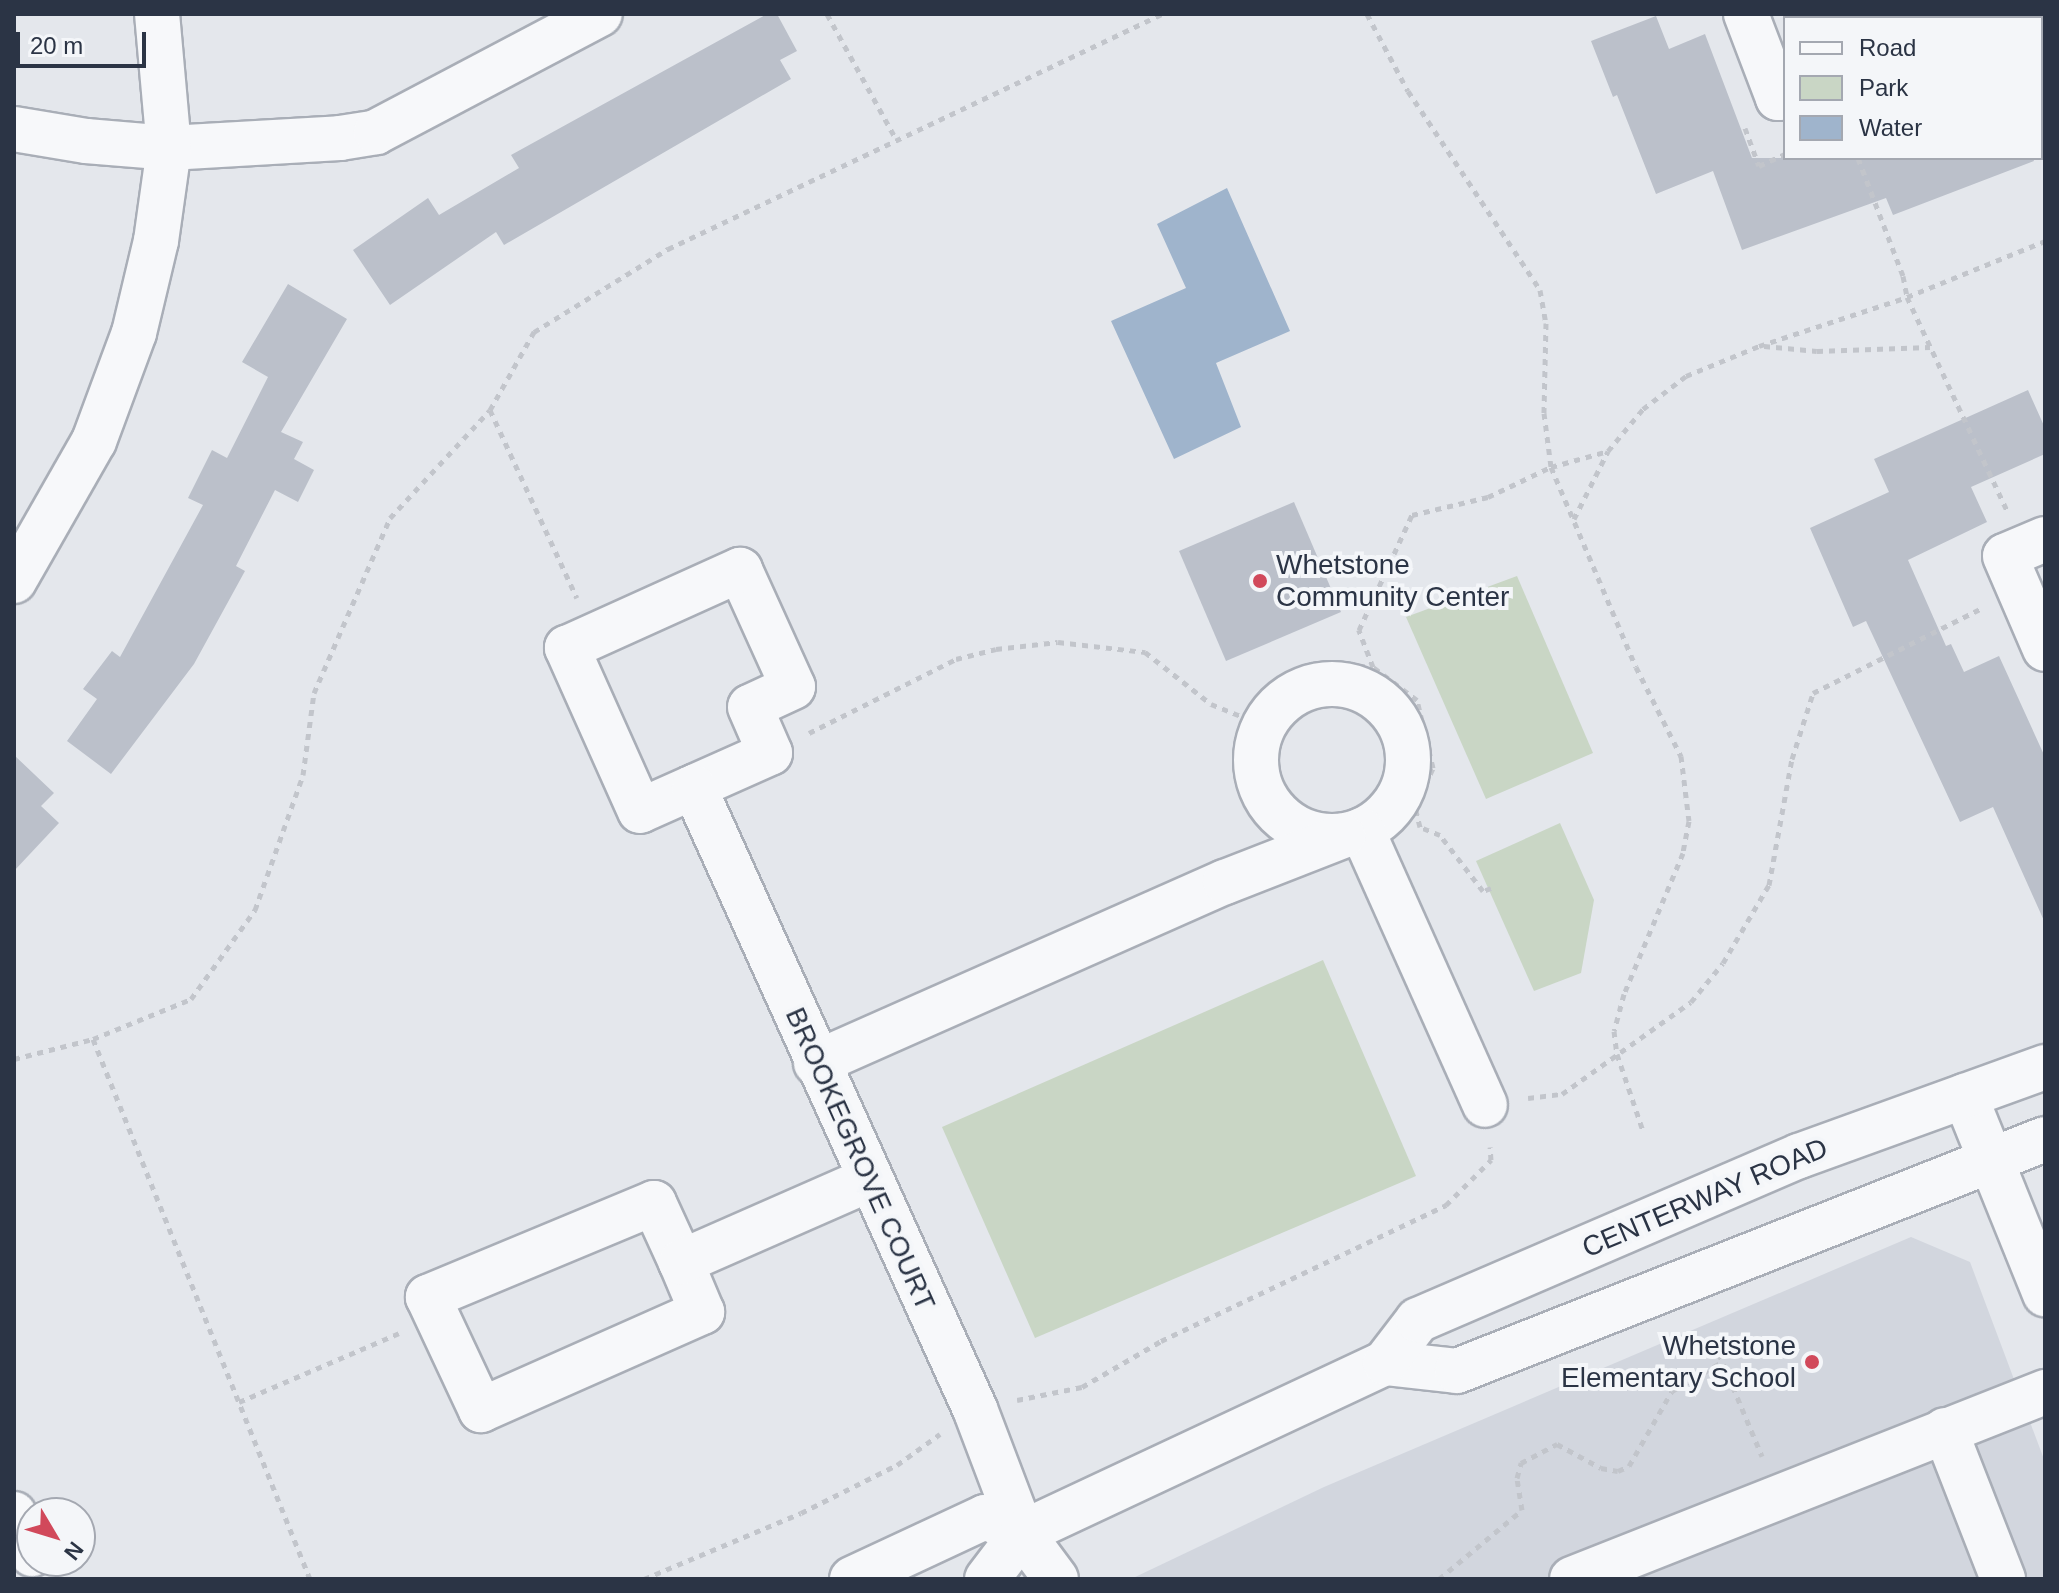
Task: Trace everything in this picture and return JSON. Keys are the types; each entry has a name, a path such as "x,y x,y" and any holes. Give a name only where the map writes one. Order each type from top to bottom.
{"street":[{"path":"14,581 94,441 129,346 156,241 169,148 157,14"},
{"path":"14,129 86,141 169,148 340,138 376,132 600,14"},
{"path":"1746,14 1778,98 1783,97"},
{"path":"2030,558 2045,649"},
{"path":"740,570 793,687 750,707 770,753 640,811 567,648 594,636 740,570"},
{"name":"BROOKEGROVE COURT","path":"694,787 868,1180 975,1409 1022,1533"},
{"path":"816,1063 1225,882 1353,833 1485,1105"},
{"name":"CENTERWAY ROAD","path":"987,1579 1022,1533 1385,1363 1418,1320 1799,1156 2045,1067"},
{"path":"1965,1096 2045,1294"},
{"path":"1385,1363 1457,1371 2045,1139"},
{"path":"681,1262 868,1180"},
{"path":"654,1203 681,1262 702,1312 481,1410 428,1297 654,1203"},
{"path":"1572,1579 2045,1392"},
{"path":"1945,1430 2003,1579"},
{"path":"852,1579 985,1517 1022,1533 1056,1579"},
{"path":"1017,1579 1022,1533"}],"path":[{"path":"827,14 896,139"},
{"path":"14,1059 93,1039 191,999 255,910 303,775 314,693 390,518 490,410 534,332 668,249 1162,14"},
{"path":"1367,14 1408,91 1540,290 1546,323 1544,413 1551,467 1636,667 1681,756 1689,821 1683,853 1624,994 1614,1031 1617,1054 1643,1131"},
{"path":"644,1579 801,1513 897,1465 975,1409 1082,1387 1161,1341 1446,1205 1491,1160 1485,1105 1562,1094 1691,1002 1723,963 1769,885 1792,759 1813,693 2030,558 1907,297 1903,276 1859,160"},
{"path":"1574,519 1608,451 1643,409 1686,376 1759,346 1907,297 2045,241"},
{"path":"1759,346 1817,351 1930,347"},
{"path":"490,410 594,636"},
{"path":"1373,667 1359,630 1412,515 1488,497 1551,467 1608,451"},
{"path":"770,753 956,659 996,649 1058,642 1145,652 1211,704 1248,719 1267,693 1290,674 1323,663 1373,667 1417,700 1427,734 1433,768 1415,807 1420,827 1440,835 1483,891 1491,888"},
{"path":"93,1039 310,1579"},
{"path":"239,1402 436,1316"},
{"path":"1714,1342 1780,1495"},
{"path":"1439,1579 1522,1510 1517,1478 1521,1463 1557,1444 1601,1468 1618,1471 1629,1466 1672,1391 1722,1362"}],"shaded area":[{"name":"Whetstone Elementary School","path":"1911,1237 1970,1262 2045,1462 2045,1579 1131,1579 1324,1487"}],"green space":[{"path":"1517,576 1593,753 1486,799 1406,617"},
{"path":"1560,823 1594,900 1581,973 1534,991 1476,861"},
{"path":"1323,960 1416,1176 1035,1338 942,1127"}],"water":[{"path":"1227,188 1290,331 1216,363 1241,427 1174,459 1111,321 1186,288 1157,224"}],"building":[{"path":"767,14 777,14 797,51 780,60 791,79 504,245 496,232 390,305 353,250 428,198 439,215 519,168 511,155"},
{"path":"1656,16 1669,49 1705,34 1752,158 2034,161 1893,215 1886,198 1742,250 1713,171 1656,194 1617,95 1613,97 1591,41"},
{"path":"288,284 347,319 281,432 303,442 294,459 314,470 298,502 275,490 236,566 245,571 194,664 111,774 67,741 97,699 83,689 112,651 120,657 203,505 188,498 212,450 227,458 268,377 242,362"},
{"path":"2028,390 2045,428 2045,454 1971,487 1987,522 1908,560 1946,646 1951,644 1964,672 1999,656 2045,757 2045,923 1993,807 1960,822 1866,621 1853,627 1810,528 1889,492 1874,459"},
{"name":"Whetstone Community Center","path":"1294,502 1341,612 1226,661 1179,551"},
{"path":"14,755 54,793 41,806 59,823 14,871"}],"place":[{"name":"Whetstone Community Center","path":"1260,581"},
{"name":"Whetstone Elementary School","path":"1812,1362"}]}
